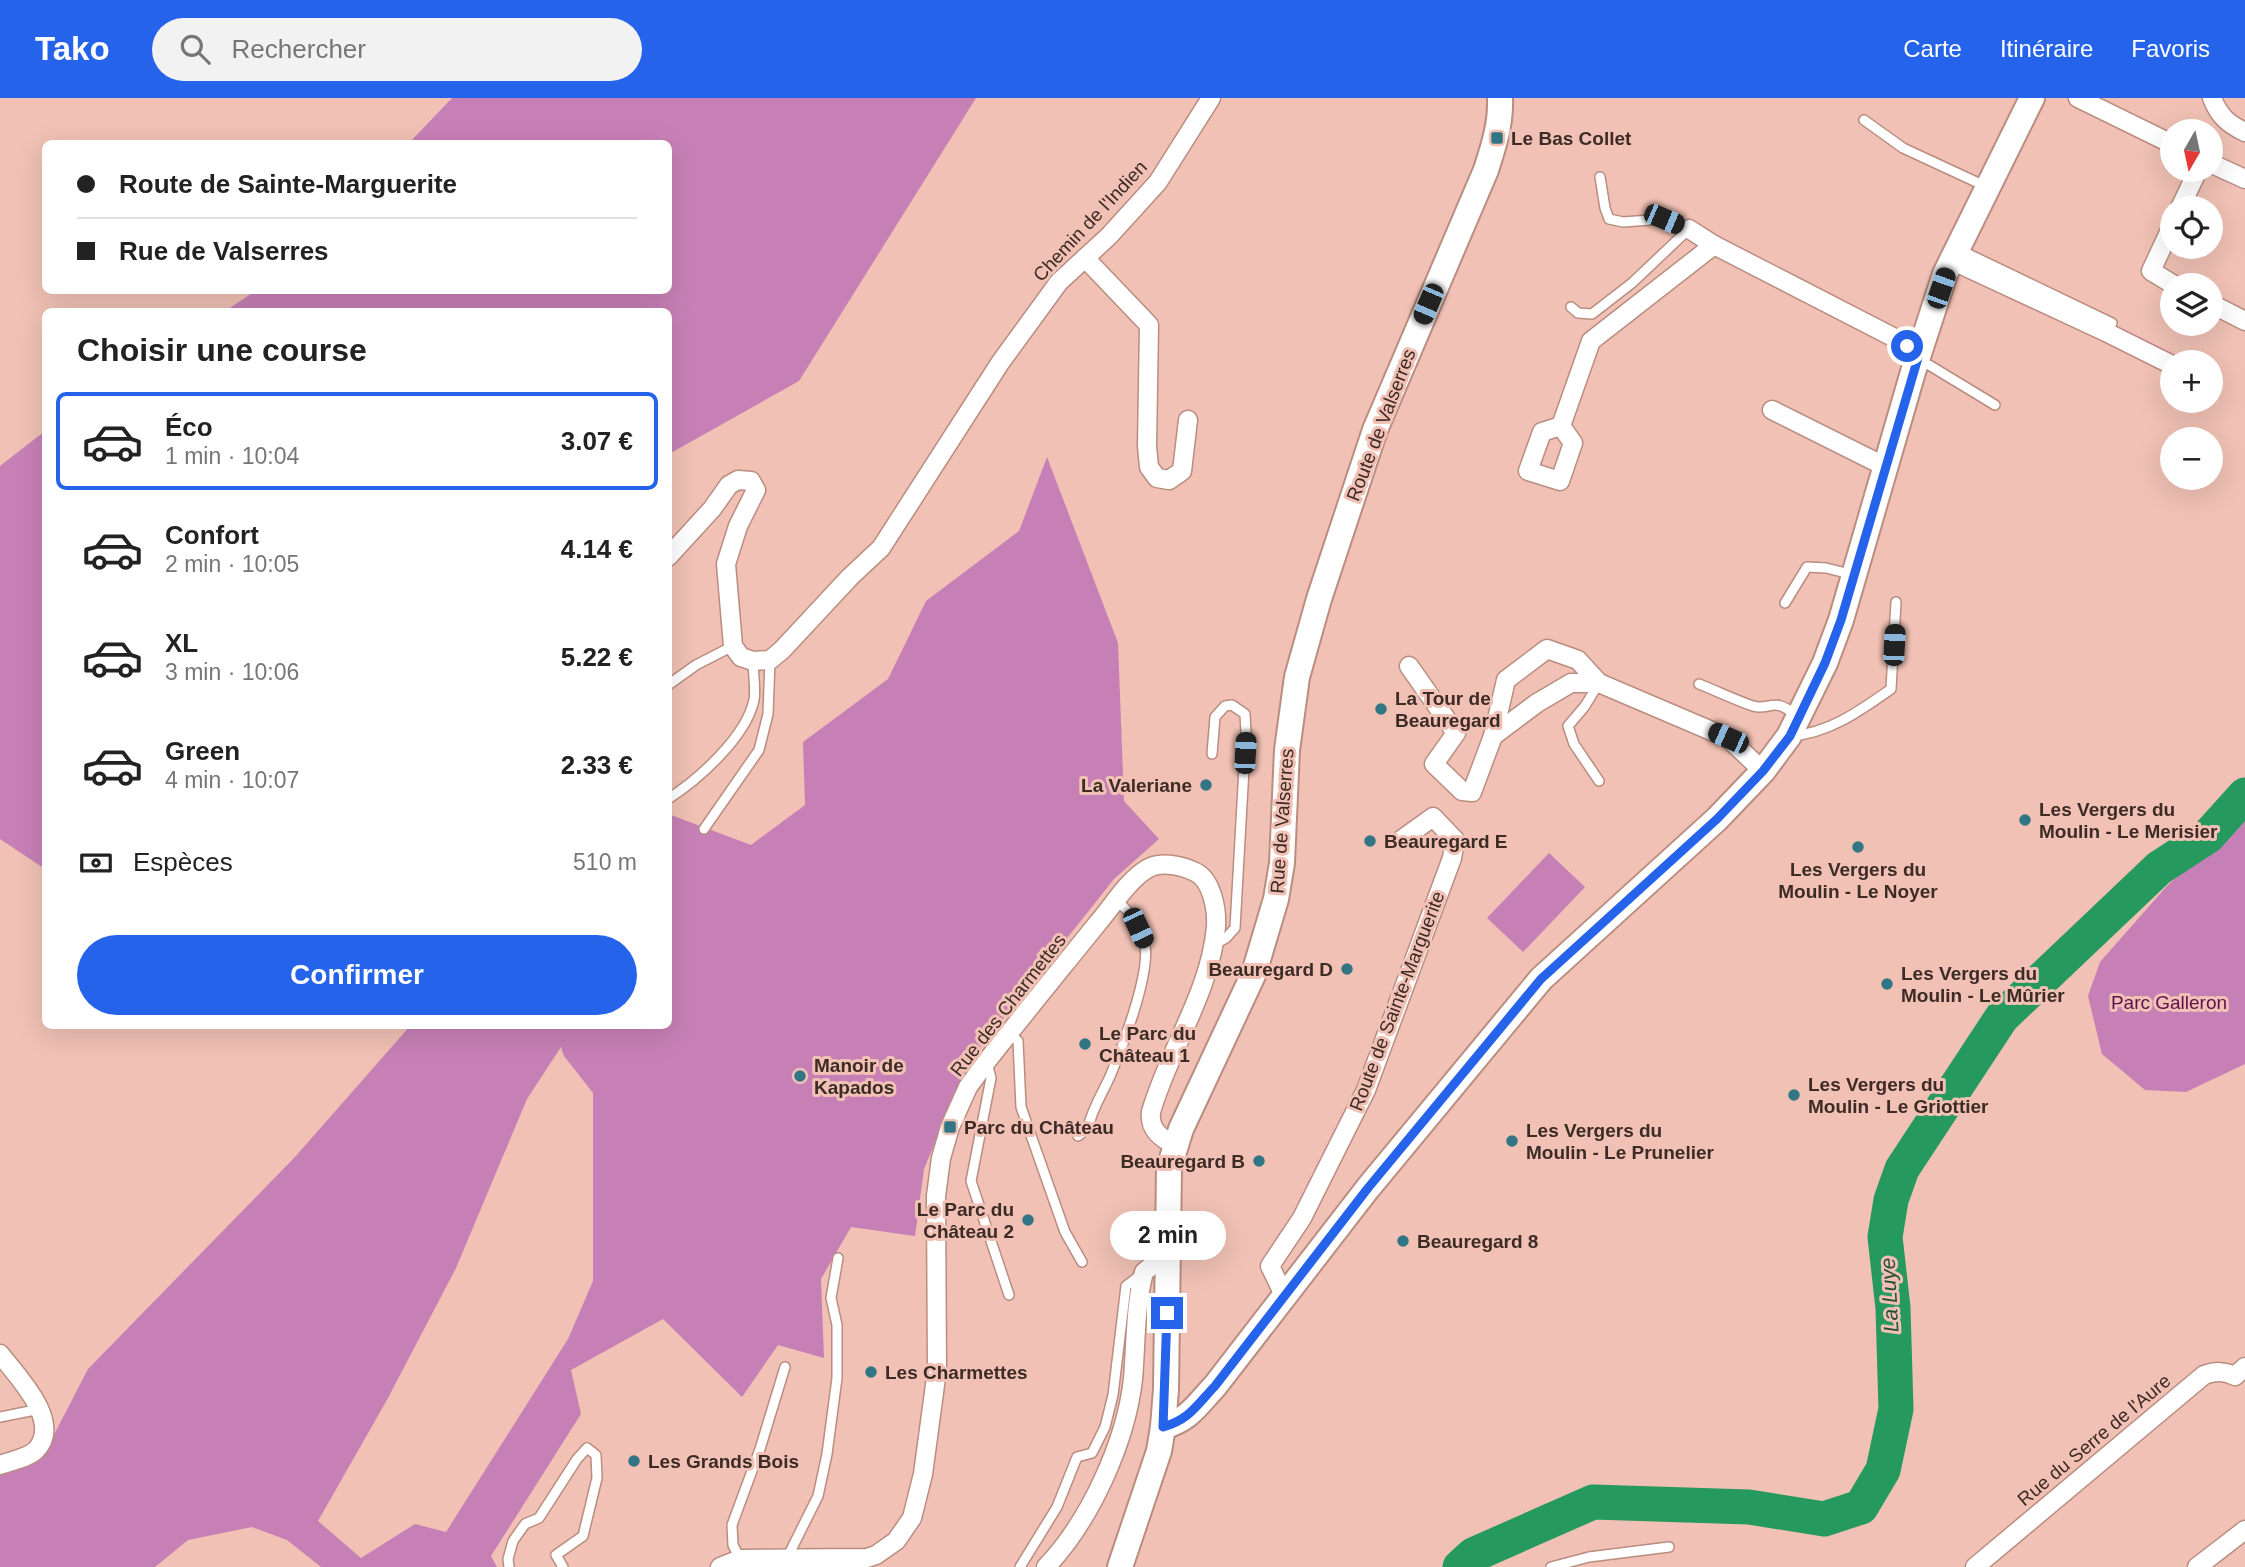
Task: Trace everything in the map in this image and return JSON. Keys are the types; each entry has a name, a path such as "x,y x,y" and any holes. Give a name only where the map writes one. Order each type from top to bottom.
{"street":[{"name":"Chemin de l'Indien","path":"762,661 881,548 974,404 1059,282 1158,183 1211,98"},
{"path":"2078,98 2160,139"},
{"path":"2212,98 2221,116 2230,125 2245,132"},
{"path":"1163,1427 1179,1423 1190,1415 1232,1365 1368,1188 1541,979 1717,819 1763,771 1794,728 1825,663 1855,576 1918,356 1954,254 2026,100"},
{"name":"Route de Valserres","path":"1297,677 1319,599 1375,430 1486,170 1497,138 1503,101"},
{"path":"2223,169 2245,179"},
{"path":"1689,229 1918,356"},
{"path":"1561,426 1591,341 1714,245"},
{"path":"2160,252 2151,271 2160,276"},
{"path":"1954,254 2160,359"},
{"path":"1085,258 1149,325 1147,446 1149,467 1157,478 1169,480 1182,471 1188,420"},
{"path":"2223,310 2245,321"},
{"path":"1772,410 1886,467"},
{"path":"672,553 712,509 729,485 738,480 751,481 756,490 738,526 726,564 733,646 741,657 762,661"},
{"path":"1409,666 1456,733 1434,764 1462,791 1472,792 1493,736 1506,680 1547,649 1578,660 1599,683 1728,738 1763,771"},
{"name":"Rue de Valserres","path":"1120,1567 1159,1451 1163,1427 1168,1189 1175,1145 1254,973 1276,900 1282,863 1287,750 1297,677"},
{"path":"1493,736 1537,703 1571,684 1599,683"},
{"name":"Route de Sainte-Marguerite","path":"1284,1295 1270,1266 1302,1218 1366,1090 1452,858 1455,840 1433,817 1401,840"},
{"name":"Rue des Charmettes","path":"720,1567 740,1559 787,1558 863,1563 895,1541 912,1518 923,1474 937,1370 936,1196 941,1158 950,1127 968,1087 987,1061 1116,901 1148,868 1165,865 1198,872 1210,889 1215,905 1216,924 1199,995 1151,1112 1150,1120 1154,1131 1175,1145"},
{"path":"1046,1567 1080,1523 1114,1452 1126,1418 1133,1382 1144,1272 1154,1264 1168,1263"},
{"path":"0,1354 40,1409 44,1419 43,1436 36,1451 0,1465"},
{"name":"Rue du Serre de l'Aure","path":"1975,1567 2204,1375 2216,1371 2242,1377"},
{"path":"2197,1567 2245,1530"}],"lane":[{"path":"1864,120 1903,149 1987,187"},
{"path":"1571,307 1578,313 1592,314 1632,283 1689,229 1664,219 1623,222 1609,219 1600,177"},
{"path":"1954,254 2112,323"},
{"path":"1918,356 1995,405"},
{"path":"1785,603 1807,567 1826,568 1855,576"},
{"path":"1699,684 1757,708 1773,703 1790,710 1794,728 1804,735 1826,728 1851,716 1891,689 1896,602"},
{"path":"672,682 696,665 733,646"},
{"path":"672,796 726,751 741,729 754,701 762,661"},
{"path":"704,829 759,750 768,714 762,661"},
{"path":"1599,683 1568,726 1574,744 1599,781"},
{"path":"1212,754 1215,717 1225,706 1232,705 1245,714 1246,733 1235,928 1226,938 1213,945"},
{"path":"1078,1136 1088,1128 1092,1110 1111,1074 1141,989 1145,945 1128,909 1116,901"},
{"path":"1009,1033 1017,1041 1021,1107 1065,1232 1082,1262"},
{"path":"987,1061 991,1078 971,1181 1009,1295"},
{"path":"787,1558 818,1496 827,1454 836,1378 837,1325 831,1298 838,1258"},
{"path":"1020,1567 1057,1507 1077,1457 1092,1453 1105,1427 1113,1395 1126,1286 1144,1272"},
{"path":"740,1559 733,1545 732,1525 760,1449 785,1367"},
{"path":"0,1417 40,1409"},
{"path":"509,1567 508,1559 513,1541 526,1524 539,1518 587,1448 596,1455 597,1478 583,1536 556,1555 564,1567"},
{"path":"1551,1567 1589,1557 1669,1547"}],"green space":[{"path":"452,98 976,98 799,381 672,452 672,308 230,308 251,294 672,294 672,140 412,140"},
{"path":"42,433 42,867 0,839 0,466"},
{"path":"1047,457 1118,643 1124,801 1159,839 1114,879 968,1063 924,1169 915,1236 851,1227 821,1279 824,1358 778,1345 742,1397 663,1319 571,1370 581,1414 491,1556 497,1567 321,1567 287,1540 252,1527 188,1540 155,1567 0,1567 0,1471 45,1452 88,1369 295,1157 407,1029 672,1029 672,815 751,845 805,805 803,742 888,679 926,601 1019,531","holes":["561,1047 564,1056 593,1093 593,1281 568,1339 446,1532 415,1524 361,1558 318,1521 388,1398 456,1268 527,1099"]},
{"name":"Parc Galleron","path":"2245,811 2245,1064 2186,1092 2145,1090 2102,1054 2088,996 2100,962 2166,887"},
{"path":"1549,853 1585,887 1523,952 1487,918"}],"waterway":[{"name":"La Luye","path":"1460,1567 1473,1555 1593,1502 1749,1507 1824,1519 1861,1507 1883,1470 1896,1409 1893,1308 1885,1237 1891,1200 1902,1169 2002,1017 2159,868 2208,836 2245,795"}],"place":[{"name":"Le Bas Collet","path":"1497,138"},
{"name":"La Tour de Beauregard","path":"1381,709"},
{"name":"La Valeriane","path":"1206,785"},
{"name":"Les Vergers du Moulin - Le Merisier","path":"2025,820"},
{"name":"Beauregard E","path":"1370,841"},
{"name":"Les Vergers du Moulin - Le Noyer","path":"1858,847"},
{"name":"Beauregard D","path":"1347,969"},
{"name":"Les Vergers du Moulin - Le Mûrier","path":"1887,984"},
{"name":"Le Parc du Château 1","path":"1085,1044"},
{"name":"Manoir de Kapados","path":"800,1076"},
{"name":"Les Vergers du Moulin - Le Griottier","path":"1794,1095"},
{"name":"Parc du Château","path":"950,1127"},
{"name":"Les Vergers du Moulin - Le Prunelier","path":"1512,1141"},
{"name":"Beauregard B","path":"1259,1161"},
{"name":"Le Parc du Château 2","path":"1028,1220"},
{"name":"Beauregard 8","path":"1403,1241"},
{"name":"Les Charmettes","path":"871,1372"},
{"name":"Les Grands Bois","path":"634,1461"}],"route":[{"path":"1167,1313 1163,1427 1179,1423 1190,1415 1215,1386 1368,1188 1541,979 1717,819 1763,771 1790,736 1825,663 1855,576 1920,351 1907,346"}]}
